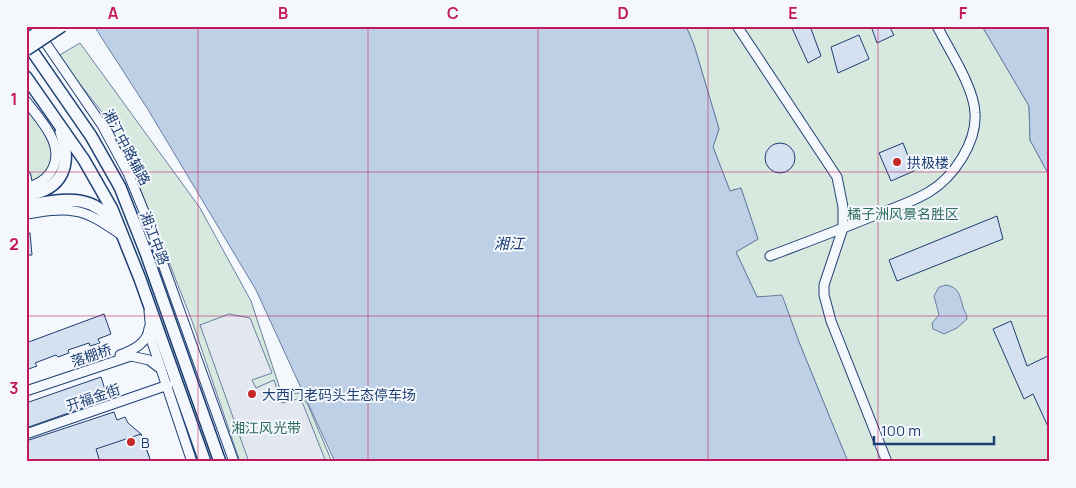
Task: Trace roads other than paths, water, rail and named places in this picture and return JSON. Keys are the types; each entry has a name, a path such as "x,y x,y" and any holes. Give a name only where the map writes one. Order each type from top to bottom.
{"main road":[{"path":"26,41 46,26"},
{"path":"26,50 62,26"},
{"name":"湘江中路","path":"26,41 91,136 120,188 146,253 220,462"},
{"name":"湘江中路","path":"26,77 94,176 112,209 149,304 205,462"},
{"path":"27,203 50,186 60,176 64,168 67,153 58,121"},
{"path":"27,203 85,201 99,207 123,236"}],"street":[{"name":"湘江中路辅路","path":"34,26 102,124 128,173 145,214 234,462"},
{"path":"737,26 837,177 842,198 843,228 824,285 824,295 831,321 887,462"},
{"path":"770,256 930,192 946,178 957,164 970,141 975,125 974,101 937,26"},
{"path":"26,101 52,138 57,151 55,162 47,177 38,184 27,203"},
{"path":"26,176 27,203"},
{"name":"湘江中路","path":"149,304 149,325 152,342 168,385 192,462"},
{"name":"落棚桥","path":"26,391 88,365 129,352 143,342 149,332 149,325"},
{"name":"落棚桥","path":"26,391 131,356 149,360 162,370"},
{"name":"开福金街","path":"26,434 168,385"}],"water":[{"name":"湘江","path":"94,26 686,26 694,45 719,129 713,147 730,191 741,188 758,239 736,252 757,297 782,295 848,462 335,462 256,290 147,108"},
{"path":"982,26 1050,26 1050,177 1030,140 1029,106"},
{"path":"946,285 954,288 958,293 967,319 957,328 944,334 933,329 932,323 939,315 934,296 939,287"}],"place":[{"name":"拱极楼","path":"897,162"},
{"name":"大西门老码头生态停车场","path":"252,394"},
{"name":"B","path":"131,442"}],"park label":[{"name":"橘子洲风景名胜区","path":"903,213"},
{"name":"湘江风光带","path":"266,427"}]}
